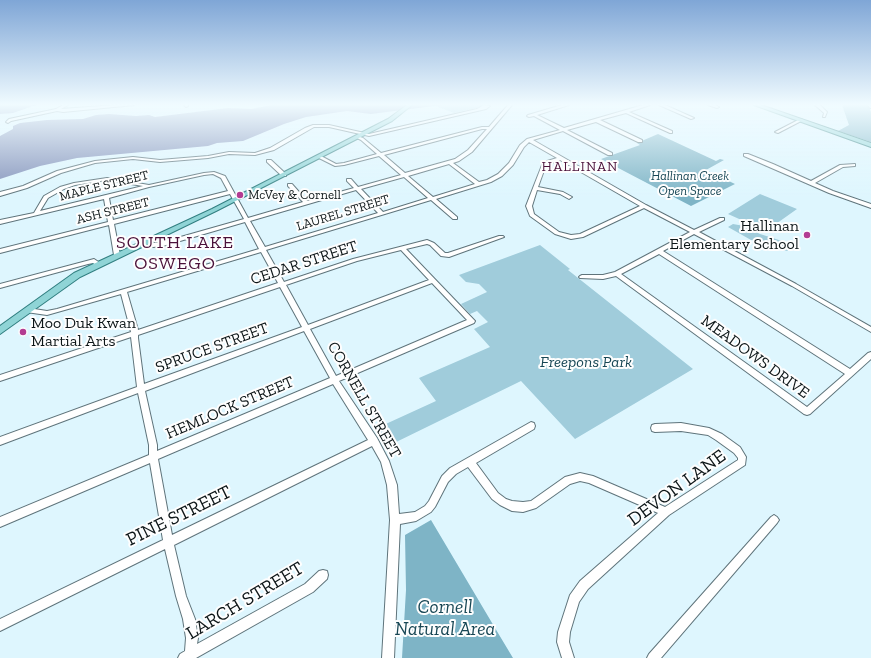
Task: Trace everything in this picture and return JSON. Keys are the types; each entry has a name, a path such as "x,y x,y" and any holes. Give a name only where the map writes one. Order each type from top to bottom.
{"main road":[{"path":"0,331 69,280 98,264 234,200 361,136"},
{"path":"845,136 871,145"}],"street":[{"path":"0,194 25,187 69,169 111,160 133,158 160,161 230,153 258,154 278,146 295,136"},
{"path":"361,136 455,218"},
{"path":"319,157 335,165 452,136"},
{"path":"147,242 152,245 158,245 449,162 466,154 482,136"},
{"path":"529,140 544,136"},
{"path":"575,136 610,154"},
{"path":"629,136 640,141"},
{"path":"529,140 644,206 788,282 871,330"},
{"name":"LAUREL STREET","path":"28,310 51,312 263,250 478,184 500,175 511,164 522,146 529,140"},
{"path":"746,155 772,165 811,184 871,206"},
{"path":"560,158 544,165 529,206 530,212 557,233 567,236 581,236 644,206"},
{"path":"269,161 284,175"},
{"path":"449,162 478,184"},
{"path":"811,184 842,166 853,165"},
{"name":"MAPLE STREET","path":"0,222 149,186 214,173"},
{"name":"CORNELL STREET","path":"214,173 223,177 234,200 334,379 374,441 385,461 392,485 395,520 388,658"},
{"path":"36,214 46,197 62,188 74,184 107,179 149,186"},
{"path":"349,180 382,214"},
{"path":"290,185 306,203"},
{"path":"536,188 561,193 569,197"},
{"name":"ASH STREET","path":"0,251 231,192"},
{"path":"106,197 117,255"},
{"path":"582,277 603,277 618,274 694,232 722,219"},
{"name":"CEDAR STREET","path":"0,378 348,262 421,242 430,242 443,255 450,255 501,237"},
{"path":"402,248 433,281"},
{"path":"659,251 850,374"},
{"path":"0,286 86,262 94,261 98,264"},
{"name":"MEADOWS DRIVE","path":"618,274 808,412 871,355"},
{"name":"HEMLOCK STREET","path":"0,522 472,321 433,281"},
{"name":"SPRUCE STREET","path":"0,441 433,281"},
{"path":"123,291 135,333 134,338 141,389 153,445 153,457 168,541 181,596 189,619 192,638 187,656"},
{"path":"395,520 416,516 428,508 432,504 445,479 452,471 531,426"},
{"name":"DEVON LANE","path":"568,658 563,642 564,632 574,599 584,585 666,512 742,462 742,457 730,443 709,432 681,427 655,428"},
{"name":"PINE STREET","path":"0,625 168,541 374,441"},
{"path":"469,462 495,496 512,506 523,507 533,505 568,480 580,477 590,479 666,512"},
{"path":"653,658 774,520"},
{"name":"LARCH STREET","path":"187,656 309,588 323,575"}],"green space":[{"name":"Hallinan Creek Open Space","path":"654,136 662,136 716,161 720,159 724,160 706,170 735,184 691,206 601,159 640,145 637,143"},
{"path":"852,136 871,136 871,142"},
{"path":"760,194 797,209 766,231 728,214"},
{"path":"733,224 744,226 760,234 782,241 784,242 788,251 781,250 777,244 773,242 751,240 728,227"},
{"name":"Freepons Park","path":"540,245 570,269 568,270 693,369 575,439 521,381 388,446 377,428 436,401 419,378 490,347 474,329 488,322 477,311 470,314 461,304 487,292 479,284 466,282 459,275"},
{"name":"Cornell Natural Area","path":"431,520 513,658 402,658 406,590 405,535"}],"shaded area":[{"path":"0,136 256,136 243,141 217,143 208,146 77,158 40,166 0,179"}],"place":[{"name":"McVey & Cornell","path":"240,195"},
{"name":"Hallinan Elementary School","path":"807,235"},
{"name":"Moo Duk Kwan Martial Arts","path":"23,332"}],"district":[{"name":"HALLINAN","path":"580,167"},
{"name":"SOUTH LAKE OSWEGO","path":"175,253"}]}
